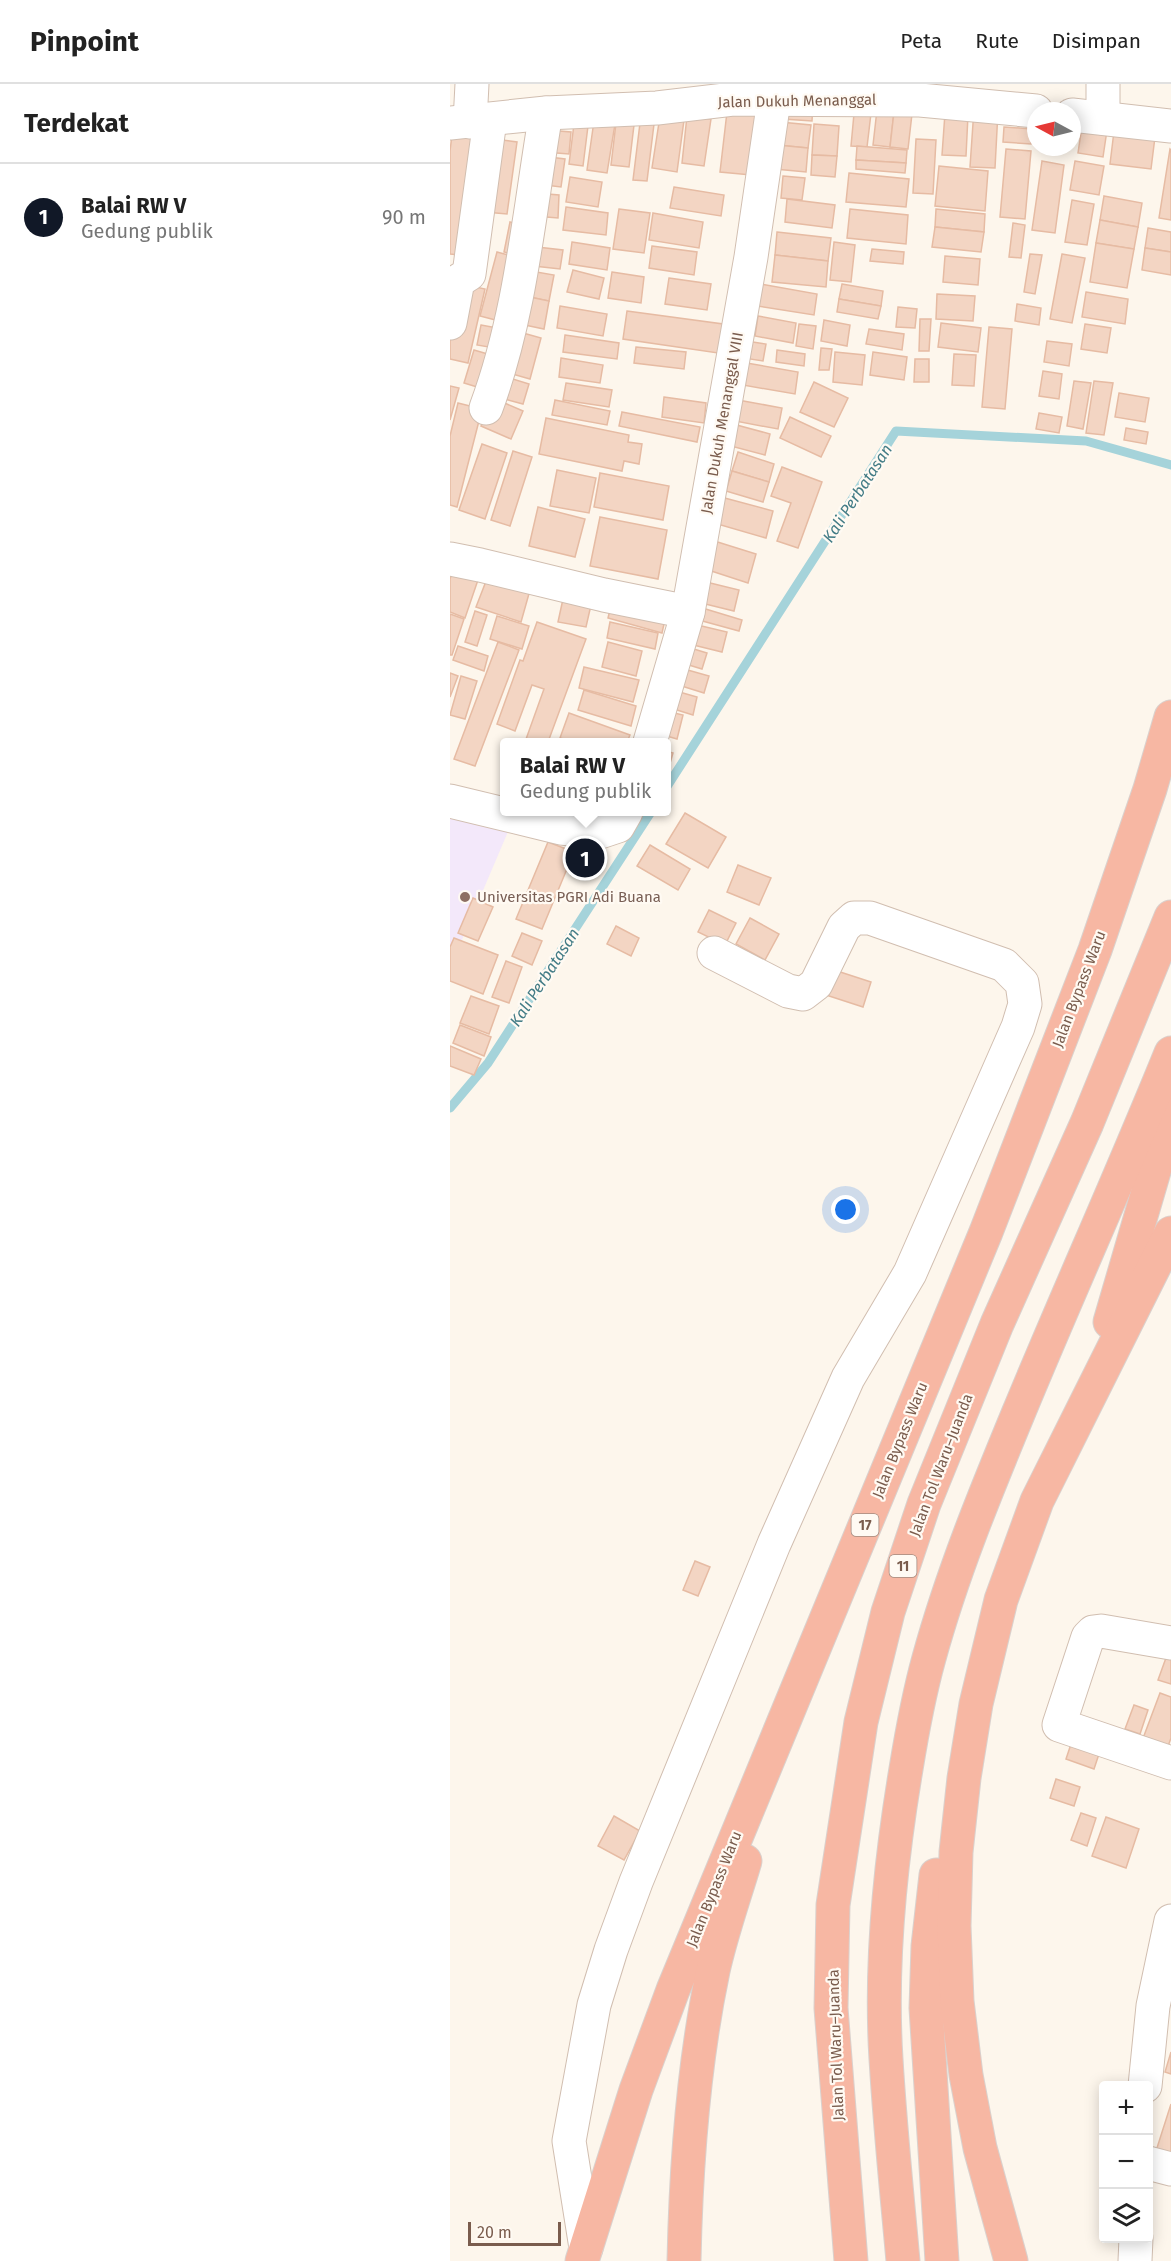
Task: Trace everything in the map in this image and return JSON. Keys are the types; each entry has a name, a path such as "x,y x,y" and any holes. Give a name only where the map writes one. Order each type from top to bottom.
{"highway":[{"name":"Jalan Bypass Waru","path":"584,2255 636,2090 673,1990 986,1232 1095,950 1150,789 1171,717"},
{"path":"1150,789 1171,746"},
{"name":"Jalan Tol Waru–Juanda","path":"851,2261 831,2008 833,1905 861,1722 888,1612 924,1504 997,1324 1088,1123 1171,917"},
{"path":"903,2261 886,2057 885,1979 890,1891 899,1810 929,1658 974,1520 1064,1302 1121,1175 1171,1053"},
{"path":"1085,1406 1171,1113"},
{"path":"942,2261 927,2019 928,1946 935,1880 947,1810 1001,1600 1037,1501 1171,1233"},
{"path":"684,2261 686,2183 693,2099 713,1969 798,1689"},
{"path":"976,1704 959,1820 954,1926 958,2011 966,2075 980,2148 1011,2261"}],"street":[{"path":"450,323 458,281 469,274 472,84"},
{"path":"1103,84 1088,116 1171,126"},
{"name":"Jalan Dukuh Menanggal","path":"470,121 546,113 657,108 733,91 774,100 936,93 1027,109"},
{"name":"Jalan Dukuh Menanggal VIII","path":"651,738 688,612 751,257 774,100"},
{"path":"486,408 501,365 522,270 546,113"},
{"path":"450,559 688,612"},
{"path":"450,801 500,813"},
{"path":"512,816 561,828 600,832 618,826 624,816"},
{"path":"584,2255 569,2141 594,2005 611,1950 636,1882 774,1544 848,1378 910,1273 1018,1027 1025,1004 1022,983 1004,965 870,918 854,918 844,927 816,984 803,994 788,991 714,953"},
{"path":"1171,1643 1101,1631 1093,1632 1088,1637 1059,1725 1171,1763"},
{"path":"1146,2081 1162,2010 1171,1921"},
{"path":"980,2148 1024,2261"},
{"path":"1153,2164 1171,2169"},
{"path":"1000,2220 1001,2261"},
{"path":"1135,2261 1136,2243"}],"shaded area":[{"name":"Universitas PGRI Adi Buana","path":"450,812 510,827 450,968"}],"building":[{"path":"784,101 813,103 812,121 783,119"},
{"path":"878,101 895,103 890,147 873,145"},
{"path":"855,103 872,105 867,147 851,146"},
{"path":"895,103 913,105 908,149 890,147"},
{"path":"974,109 998,111 995,168 970,167"},
{"path":"727,112 758,116 751,175 720,172"},
{"path":"945,113 968,115 966,156 942,155"},
{"path":"641,115 655,116 647,181 633,180"},
{"path":"660,116 684,120 677,172 652,168"},
{"path":"687,116 711,119 704,166 682,163"},
{"path":"594,121 615,124 607,173 587,170"},
{"path":"780,122 811,125 808,148 777,145"},
{"path":"616,123 634,125 629,167 611,165"},
{"path":"1115,123 1156,129 1151,169 1110,164"},
{"path":"574,124 588,126 583,166 569,164"},
{"path":"814,124 839,126 837,156 812,155"},
{"path":"1082,126 1107,130 1103,157 1081,153"},
{"path":"1004,127 1027,129 1027,144 1003,142"},
{"path":"547,130 571,132 569,154 544,152"},
{"path":"452,135 483,139 468,256 450,254"},
{"path":"495,139 517,142 507,214 485,212"},
{"path":"916,139 936,140 933,194 913,193"},
{"path":"777,145 808,148 806,172 775,169"},
{"path":"857,146 907,150 906,163 856,160"},
{"path":"1006,149 1027,151 1027,156 1031,156 1025,219 1000,217"},
{"path":"1171,150 1171,220 1159,218"},
{"path":"812,155 837,156 835,177 811,175"},
{"path":"541,156 565,159 561,187 537,184"},
{"path":"856,160 906,163 905,173 856,169"},
{"path":"1042,161 1064,165 1055,233 1032,230"},
{"path":"1075,161 1104,166 1099,195 1070,190"},
{"path":"939,166 988,171 985,211 935,206"},
{"path":"849,173 909,179 906,207 846,202"},
{"path":"783,176 805,178 802,200 781,198"},
{"path":"570,177 602,182 598,207 566,202"},
{"path":"674,187 724,195 721,216 670,208"},
{"path":"536,193 559,195 558,218 534,216"},
{"path":"1104,196 1142,203 1138,227 1100,220"},
{"path":"787,199 835,205 832,228 785,222"},
{"path":"1072,200 1094,204 1087,245 1065,242"},
{"path":"566,207 608,213 606,235 563,230"},
{"path":"619,209 650,213 644,253 613,249"},
{"path":"850,209 908,215 906,244 847,238"},
{"path":"936,209 985,214 984,232 935,227"},
{"path":"653,213 703,222 699,248 649,240"},
{"path":"1100,220 1138,227 1134,249 1096,243"},
{"path":"510,222 527,226 521,256 504,252"},
{"path":"1013,223 1025,225 1021,258 1009,257"},
{"path":"935,227 984,232 981,252 932,247"},
{"path":"1148,228 1171,232 1171,252 1145,248"},
{"path":"777,232 831,238 828,261 775,255"},
{"path":"572,242 610,248 607,270 569,264"},
{"path":"834,242 855,245 851,282 830,280"},
{"path":"1096,243 1134,249 1127,288 1090,282"},
{"path":"652,246 697,252 694,275 649,268"},
{"path":"537,247 563,250 560,269 534,266"},
{"path":"1145,248 1171,252 1171,275 1142,270"},
{"path":"872,249 904,252 903,264 870,261"},
{"path":"497,252 523,259 507,323 480,316"},
{"path":"1030,254 1042,255 1035,294 1024,292"},
{"path":"1062,254 1085,258 1072,323 1050,319"},
{"path":"775,255 828,261 826,287 772,282"},
{"path":"945,256 980,259 978,285 943,282"},
{"path":"525,270 554,275 549,301 520,295"},
{"path":"573,270 604,278 599,299 567,292"},
{"path":"612,272 644,277 641,303 608,298"},
{"path":"669,278 711,284 707,310 665,304"},
{"path":"462,284 485,289 468,363 450,359 450,338"},
{"path":"761,284 817,294 814,315 757,306"},
{"path":"842,284 883,291 881,306 839,299"},
{"path":"1086,292 1128,299 1125,324 1082,317"},
{"path":"937,294 975,296 973,321 936,319"},
{"path":"520,295 549,301 544,329 515,323"},
{"path":"839,299 881,306 878,319 837,312"},
{"path":"1017,304 1041,308 1039,325 1015,321"},
{"path":"560,306 607,314 603,336 557,328"},
{"path":"898,307 917,309 915,328 896,327"},
{"path":"627,311 723,324 718,353 623,339"},
{"path":"758,316 796,323 793,343 755,336"},
{"path":"920,319 931,319 929,351 919,351"},
{"path":"824,320 850,325 847,346 821,341"},
{"path":"941,323 981,328 978,352 938,347"},
{"path":"799,324 816,326 813,349 796,346"},
{"path":"1085,324 1111,328 1107,353 1081,349"},
{"path":"481,325 503,329 500,349 477,345"},
{"path":"989,327 1012,329 1005,409 982,407"},
{"path":"869,329 904,334 902,350 866,344"},
{"path":"516,331 541,338 530,379 505,372"},
{"path":"565,335 619,343 617,359 563,352"},
{"path":"740,340 766,344 763,361 737,357"},
{"path":"1047,341 1072,344 1069,366 1044,362"},
{"path":"636,347 686,352 684,369 634,363"},
{"path":"821,348 832,349 829,370 819,370"},
{"path":"474,350 498,357 487,390 464,383"},
{"path":"777,350 805,354 804,366 776,362"},
{"path":"835,352 865,355 862,385 833,382"},
{"path":"873,352 907,357 904,380 870,375"},
{"path":"954,354 976,355 974,386 952,385"},
{"path":"561,358 603,365 600,383 559,377"},
{"path":"915,359 929,359 929,382 914,382"},
{"path":"741,362 798,372 795,394 737,384"},
{"path":"1043,371 1062,374 1059,399 1039,396"},
{"path":"503,376 529,384 523,404 497,397"},
{"path":"1074,381 1091,383 1083,429 1067,426"},
{"path":"1094,381 1113,383 1104,435 1086,433"},
{"path":"814,382 848,398 834,427 800,412"},
{"path":"566,383 612,390 609,407 563,400"},
{"path":"450,386 459,388 450,420"},
{"path":"1119,393 1149,398 1145,422 1115,417"},
{"path":"664,397 706,403 704,423 662,417"},
{"path":"493,398 523,411 511,439 481,426"},
{"path":"555,400 610,411 607,425 552,415"},
{"path":"738,400 782,408 778,429 735,421"},
{"path":"458,403 482,409 457,507 450,505 450,436"},
{"path":"622,412 700,427 697,442 619,426"},
{"path":"1039,413 1062,417 1059,433 1036,429"},
{"path":"790,417 831,436 821,457 780,438"},
{"path":"546,418 629,435 628,442 642,444 639,464 624,461 622,471 539,454"},
{"path":"733,424 770,434 765,455 727,445"},
{"path":"1126,428 1148,432 1146,444 1124,440"},
{"path":"482,444 507,453 485,519 459,510"},
{"path":"513,451 532,457 510,526 491,520"},
{"path":"738,452 774,464 769,482 732,471"},
{"path":"782,467 822,482 798,548 777,541 791,503 771,496"},
{"path":"557,470 596,478 589,513 550,506"},
{"path":"732,471 769,482 763,502 726,491"},
{"path":"600,473 669,486 663,520 594,507"},
{"path":"721,497 773,511 766,538 714,523"},
{"path":"538,507 585,519 575,557 529,546"},
{"path":"600,517 667,530 658,579 590,566"},
{"path":"708,539 756,554 748,583 699,567"},
{"path":"455,565 480,574 465,618 450,612 450,579"},
{"path":"490,571 532,583 521,622 476,607"},
{"path":"698,580 739,590 734,611 693,601"},
{"path":"563,599 591,605 586,627 558,622"},
{"path":"612,601 666,615 662,633 608,618"},
{"path":"699,607 742,620 739,631 695,619"},
{"path":"475,611 487,615 477,646 465,642"},
{"path":"450,614 464,619 452,655 450,655"},
{"path":"497,616 529,626 522,649 490,639"},
{"path":"537,622 586,639 549,738 526,738 544,689 532,685 515,731 497,724 520,660 523,661"},
{"path":"610,622 658,633 655,649 607,638"},
{"path":"689,623 727,632 722,652 685,643"},
{"path":"498,642 519,650 475,766 454,759"},
{"path":"608,642 642,651 636,676 602,667"},
{"path":"458,646 488,656 484,671 453,660"},
{"path":"684,646 707,653 702,669 679,662"},
{"path":"584,667 639,680 633,702 579,688"},
{"path":"677,667 709,676 704,693 672,683"},
{"path":"450,673 458,676 450,697"},
{"path":"461,676 477,681 465,719 450,715"},
{"path":"669,689 697,697 693,715 664,706"},
{"path":"584,690 636,706 631,726 578,710"},
{"path":"666,711 683,715 677,739 660,734"},
{"path":"569,713 630,735 629,738 560,738"},
{"path":"685,813 726,837 708,868 666,844"},
{"path":"582,840 599,847 587,875 571,868"},
{"path":"548,842 574,852 542,929 516,919"},
{"path":"650,845 690,869 678,890 637,866"},
{"path":"738,865 771,878 759,905 727,892"},
{"path":"473,898 493,907 478,941 458,933"},
{"path":"709,910 736,923 725,945 698,932"},
{"path":"750,918 779,934 765,960 736,944"},
{"path":"616,926 639,938 631,956 607,944"},
{"path":"522,933 542,941 532,965 512,956"},
{"path":"454,938 498,955 483,994 450,981 450,947"},
{"path":"506,961 522,967 509,1003 492,997"},
{"path":"831,969 871,982 863,1007 823,994"},
{"path":"471,996 499,1006 489,1034 460,1023"},
{"path":"460,1025 491,1037 484,1056 453,1043"},
{"path":"450,1046 481,1059 474,1075 450,1066"},
{"path":"695,1561 710,1567 698,1596 683,1590"},
{"path":"1171,1644 1171,1684 1158,1680"},
{"path":"1160,1693 1171,1697 1171,1738 1167,1749 1142,1741"},
{"path":"1134,1705 1148,1710 1140,1734 1125,1729"},
{"path":"1073,1738 1101,1748 1094,1769 1066,1759"},
{"path":"1056,1779 1080,1787 1074,1806 1050,1798"},
{"path":"1081,1813 1096,1818 1087,1846 1071,1840"},
{"path":"614,1816 640,1831 624,1860 598,1846"},
{"path":"1106,1817 1139,1829 1126,1868 1092,1856"},
{"path":"1171,2052 1171,2074 1165,2072"},
{"path":"1171,2104 1171,2156 1156,2151"}],"waterway":[{"name":"Kali Perbatasan","path":"671,780 896,431 1086,441 1171,465"},
{"name":"Kali Perbatasan","path":"450,1108 488,1063 648,816"}],"place":[{"name":"Balai RW V","path":"585,858"},
{"name":"Universitas PGRI Adi Buana","path":"465,897"}]}
